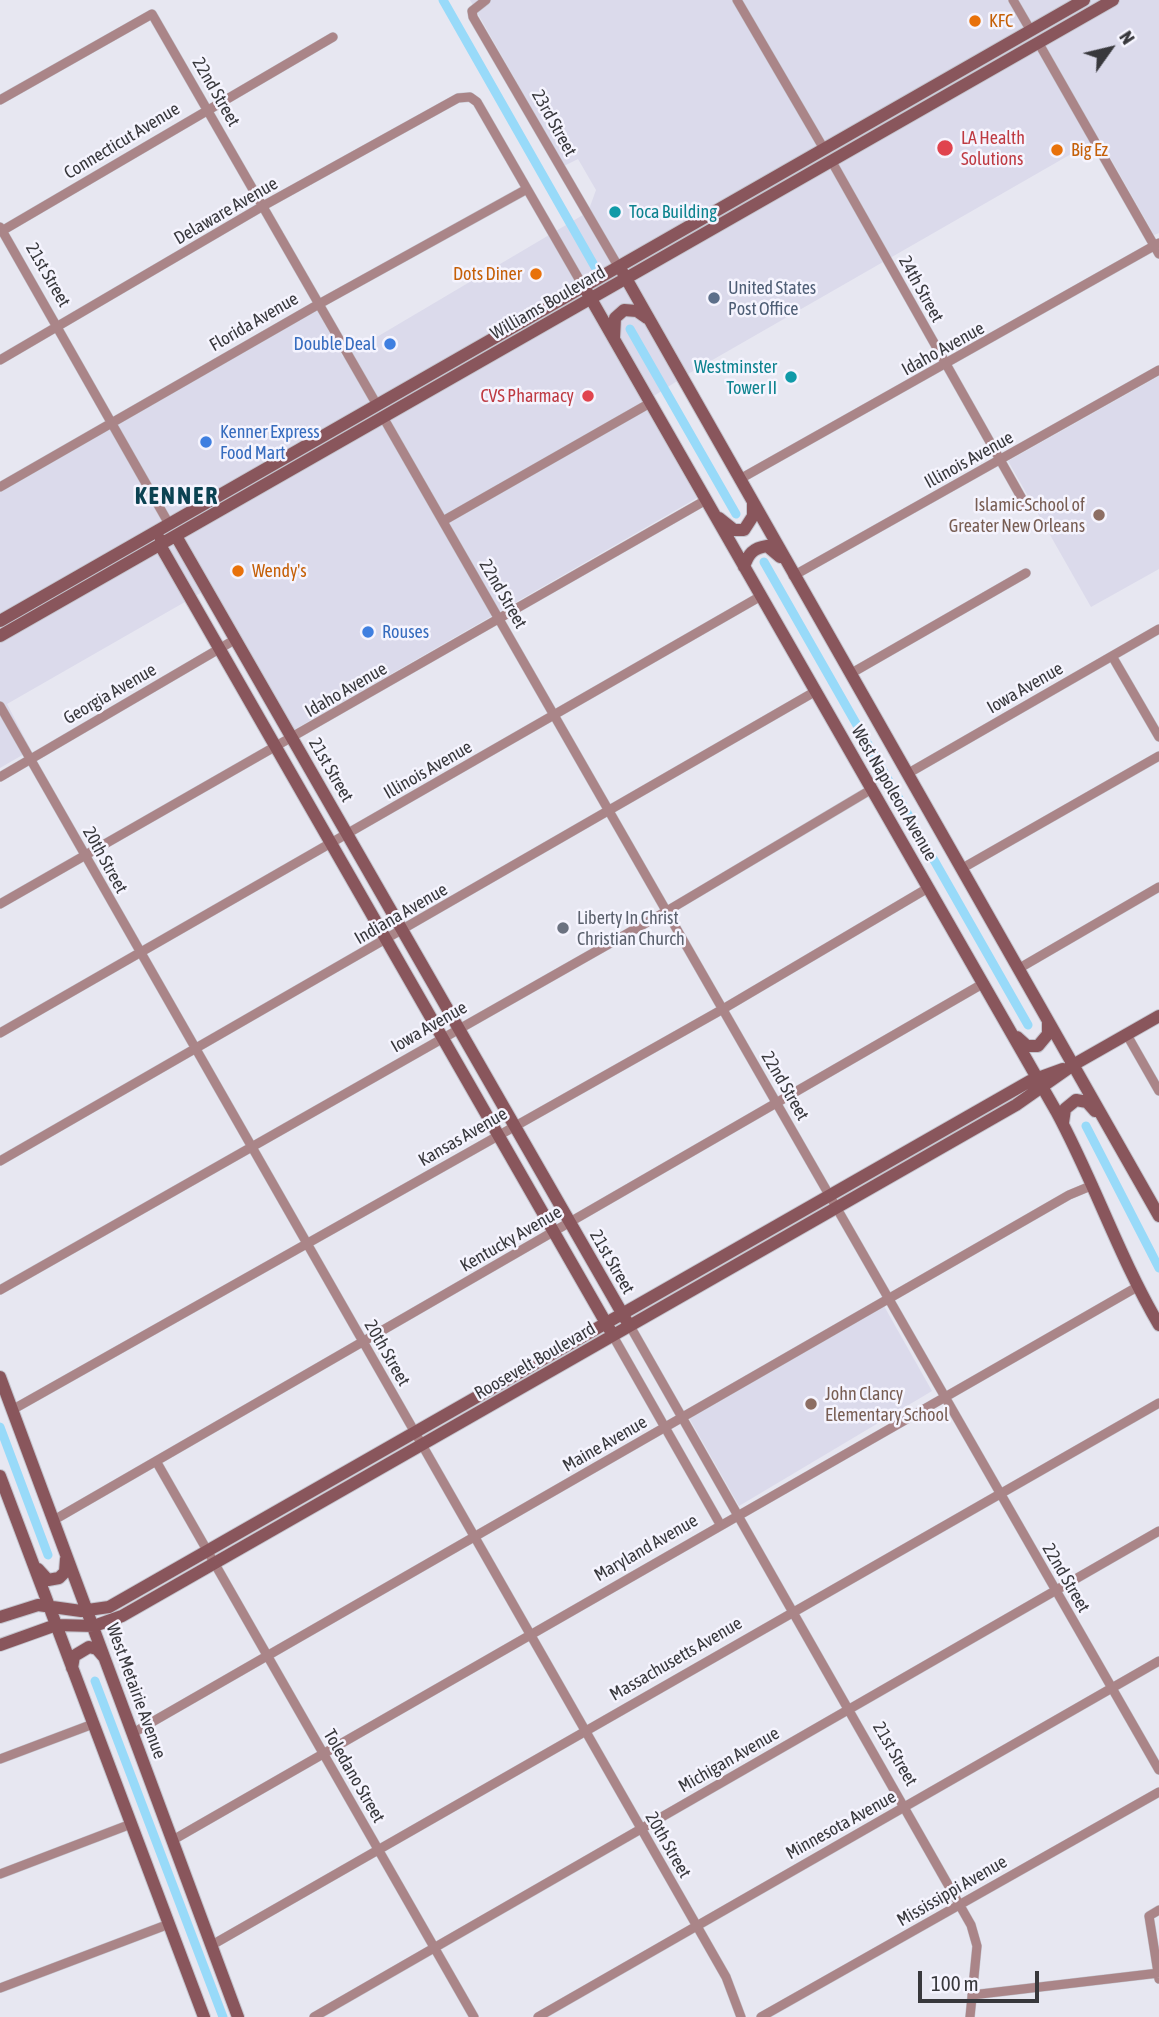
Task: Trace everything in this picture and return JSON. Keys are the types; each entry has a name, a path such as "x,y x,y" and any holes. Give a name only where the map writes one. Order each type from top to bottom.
{"main road":[{"name":"Williams Boulevard","path":"0,636 1113,0"},
{"name":"Williams Boulevard","path":"0,621 1080,2"},
{"path":"1038,42 1042,32 1069,16 1080,2"},
{"path":"832,162 837,148 858,135 862,128"},
{"path":"801,180 824,149"},
{"name":"West Napoleon Avenue","path":"618,266 653,323 785,562 1159,1216"},
{"name":"West Napoleon Avenue","path":"583,286 1063,1124 1093,1185 1137,1287 1159,1325"},
{"path":"614,340 615,318 624,310 637,311 653,323"},
{"path":"362,430 372,420 377,405"},
{"path":"713,513 734,530 744,530 753,516 753,502"},
{"path":"160,545 161,537 187,519 194,510"},
{"name":"21st Street","path":"176,536 630,1326"},
{"name":"21st Street","path":"160,545 613,1336"},
{"path":"744,567 748,556 759,547 767,546 785,562"},
{"name":"Roosevelt Boulevard","path":"0,1617 34,1606 88,1611 109,1607 829,1195 1040,1083 1159,1016"},
{"path":"1009,1029 1027,1046 1038,1046 1048,1034 1048,1023"},
{"name":"Roosevelt Boulevard","path":"0,1645 56,1625 94,1626 117,1619 836,1208 1040,1083"},
{"path":"1063,1124 1065,1109 1076,1100 1087,1102 1103,1118"},
{"name":"West Metairie Avenue","path":"0,1377 238,2017"},
{"path":"0,1476 4,1500 32,1560 204,2017"},
{"path":"32,1560 41,1575 54,1580 65,1572 66,1553"},
{"path":"72,1668 74,1656 89,1647 97,1649 106,1659"}],"street":[{"name":"23rd Street","path":"486,0 472,11 473,17 618,266"},
{"path":"737,0 824,149"},
{"path":"1013,0 1031,31"},
{"name":"22nd Street","path":"0,100 152,14 377,405"},
{"name":"Connecticut Avenue","path":"1,230 333,37"},
{"path":"1038,42 1157,247"},
{"name":"Delaware Avenue","path":"0,360 263,206 455,100 470,97 477,102 527,189"},
{"name":"24th Street","path":"832,162 1024,503"},
{"path":"527,189 583,286"},
{"name":"Florida Avenue","path":"0,487 319,304 527,189"},
{"name":"21st Street","path":"1,230 169,524"},
{"name":"Idaho Avenue","path":"740,479 1157,247"},
{"name":"Illinois Avenue","path":"793,576 1159,370"},
{"path":"443,520 650,403"},
{"name":"22nd Street","path":"383,417 1159,1770"},
{"name":"Idaho Avenue","path":"0,904 293,739 706,500"},
{"path":"850,674 1027,573"},
{"name":"Illinois Avenue","path":"0,1033 761,596"},
{"name":"Iowa Avenue","path":"908,774 1159,629"},
{"name":"Georgia Avenue","path":"0,776 236,639"},
{"path":"1112,656 1159,737"},
{"name":"Indiana Avenue","path":"0,1161 816,691"},
{"name":"20th Street","path":"0,706 726,1977 741,2017"},
{"path":"961,869 1159,756"},
{"name":"Iowa Avenue","path":"0,1290 667,911 872,789"},
{"path":"1018,969 1159,887"},
{"name":"Kansas Avenue","path":"12,1409 723,1009 928,888"},
{"name":"Kentucky Avenue","path":"54,1520 984,984"},
{"path":"1127,1035 1159,1091"},
{"name":"Maine Avenue","path":"133,1732 268,1657 1069,1195 1093,1185"},
{"name":"Maryland Avenue","path":"173,1840 736,1514 1137,1287"},
{"name":"21st Street","path":"630,1326 680,1418 960,1905 977,1946 970,2017"},
{"name":"21st Street","path":"613,1336 720,1524"},
{"name":"Massachusetts Avenue","path":"212,1945 792,1610 1159,1403"},
{"name":"Toledano Street","path":"156,1461 474,2017"},
{"name":"Michigan Avenue","path":"314,2017 1159,1531"},
{"name":"Minnesota Avenue","path":"538,2017 1159,1661"},
{"path":"0,1759 93,1724"},
{"name":"Mississippi Avenue","path":"761,2017 1159,1792"},
{"path":"0,1874 131,1824"},
{"path":"972,1995 1159,1975 1149,1916 1159,1910"},
{"path":"0,1988 169,1924"}],"shaded area":[{"path":"470,0 1159,0 1159,233 1154,235 1099,138 688,374 643,403 697,498 292,731 211,587 7,704 31,750 0,768 0,492 317,310 343,357 588,212 596,190 578,159 564,166"},
{"name":"Islamic School of Greater New Orleans","path":"1159,376 1159,569 1091,607 1008,461"},
{"name":"John Clancy Elementary School","path":"884,1306 932,1391 739,1506 689,1418"}],"waterway":[{"path":"443,0 595,267"},
{"path":"630,329 736,514"},
{"path":"764,562 1028,1025"},
{"path":"1086,1126 1159,1268"},
{"path":"0,1427 48,1555"},
{"path":"95,1681 223,2017"}],"place":[{"name":"KFC","path":"975,21"},
{"name":"LA Health Solutions","path":"945,148"},
{"name":"Big Ez","path":"1057,150"},
{"name":"Toca Building","path":"615,212"},
{"name":"Dots Diner","path":"536,274"},
{"name":"United States Post Office","path":"714,298"},
{"name":"Double Deal","path":"390,344"},
{"name":"Westminster Tower II","path":"791,377"},
{"name":"CVS Pharmacy","path":"588,396"},
{"name":"Kenner Express Food Mart","path":"206,442"},
{"name":"Islamic School of Greater New Orleans","path":"1099,515"},
{"name":"Wendy's","path":"238,571"},
{"name":"Rouses","path":"368,632"},
{"name":"Liberty In Christ Christian Church","path":"563,928"},
{"name":"John Clancy Elementary School","path":"811,1404"}],"district":[{"name":"KENNER","path":"177,496"}]}
